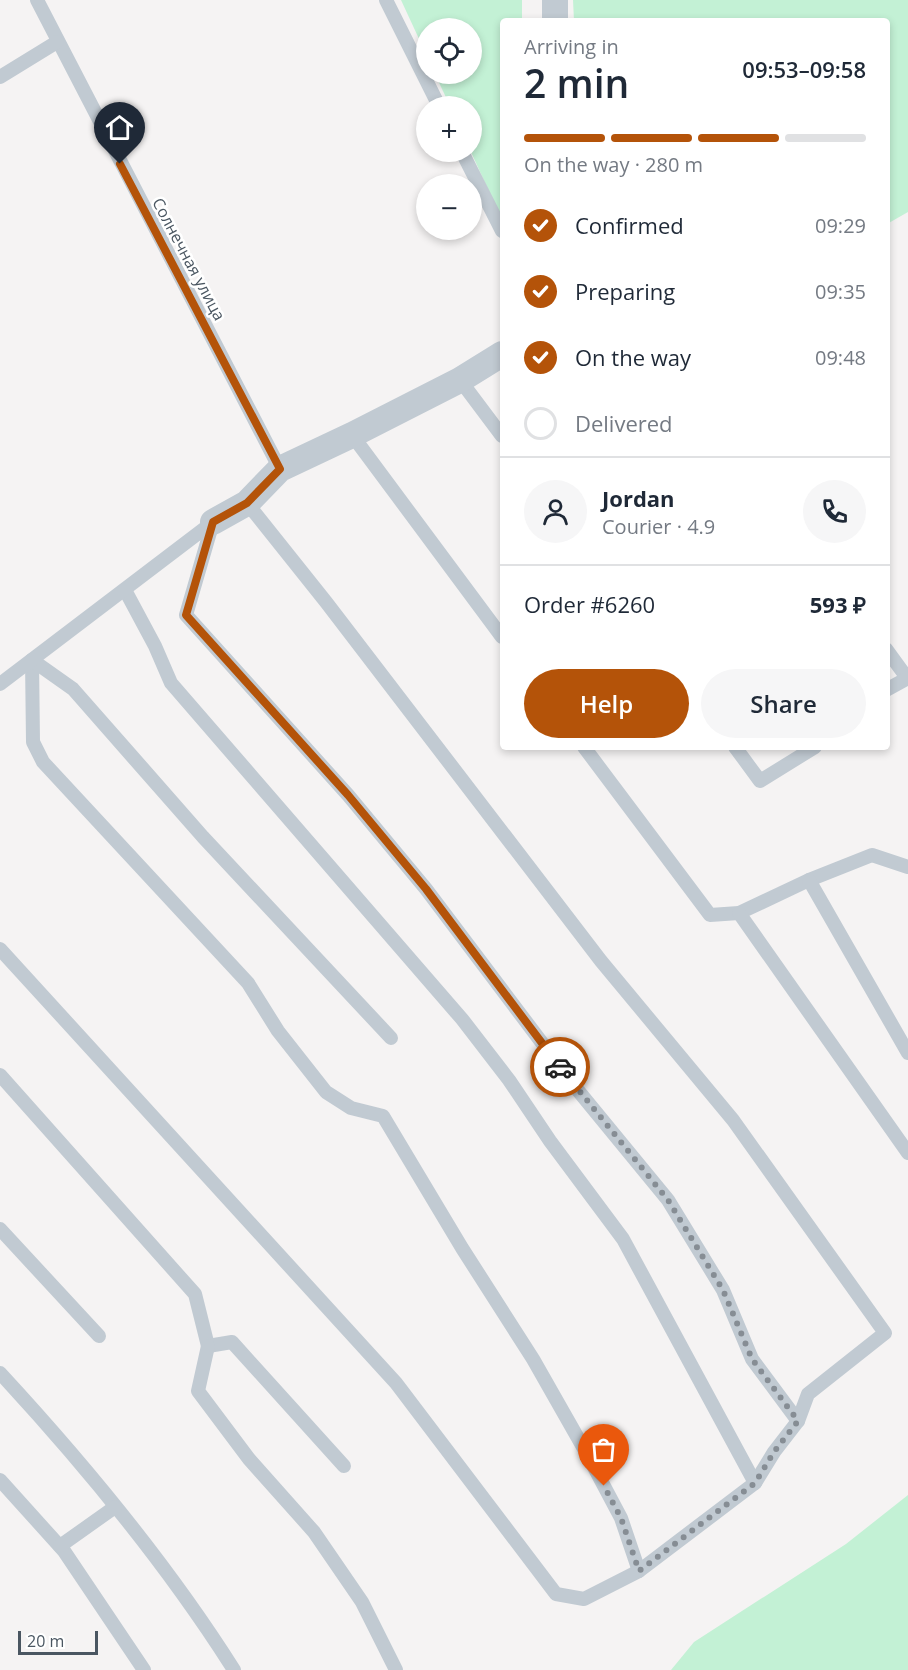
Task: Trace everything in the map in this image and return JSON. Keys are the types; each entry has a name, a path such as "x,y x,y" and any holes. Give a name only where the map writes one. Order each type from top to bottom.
{"street":[{"path":"555,0 555,18"},
{"path":"213,522 247,503 280,469 460,380 500,355"}],"lane":[{"name":"Солнечная улица","path":"37,0 280,469"},
{"path":"386,0 434,96"},
{"path":"0,77 57,42"},
{"path":"467,162 500,227"},
{"path":"460,380 500,433"},
{"path":"352,435 500,634"},
{"path":"0,949 396,1383 555,1594 584,1599 639,1571 755,1483 774,1452 798,1421 808,1394 885,1333 733,1120 601,961 334,612 247,503"},
{"path":"213,522 186,615 348,795 411,872 576,1088 668,1200 723,1290 752,1359 798,1421"},
{"path":"0,684 213,522"},
{"path":"125,590 155,646 171,683 462,1019 623,1239 755,1483"},
{"path":"890,654 908,678 890,688"},
{"path":"32,660 73,690 203,837 391,1038"},
{"path":"32,660 33,742 43,762 248,983 278,1031 326,1092 351,1108 383,1116 462,1248 533,1359 587,1454 621,1518 639,1571"},
{"path":"586,750 710,915 739,912 809,880 872,855 908,867"},
{"path":"737,750 760,781 810,750"},
{"path":"809,880 908,1053"},
{"path":"739,912 908,1152"},
{"path":"0,1075 195,1294 208,1347 198,1390 249,1459 314,1532 362,1602 396,1670"},
{"path":"0,1229 99,1336"},
{"path":"208,1347 232,1342 344,1466"},
{"path":"0,1373 62,1440 115,1507 199,1614 234,1670"},
{"path":"0,1480 60,1546 144,1670"},
{"path":"60,1546 115,1507"}],"green space":[{"path":"401,0 522,0 522,18 500,18 500,216 476,162 482,162 482,96 445,96 440,84 482,84 482,18 416,18 416,32"},
{"path":"573,0 908,0 908,212 890,222 890,18 574,18"},
{"path":"908,1495 908,1670 671,1670 694,1642 846,1544"}],"way so far":[{"path":"560,1067 668,1200 723,1290 752,1359 798,1421 774,1452 755,1483 639,1571 621,1518 604,1486"}],"route":[{"path":"120,164 280,469 247,503 213,522 186,615 348,795 426,889 560,1067"}]}
